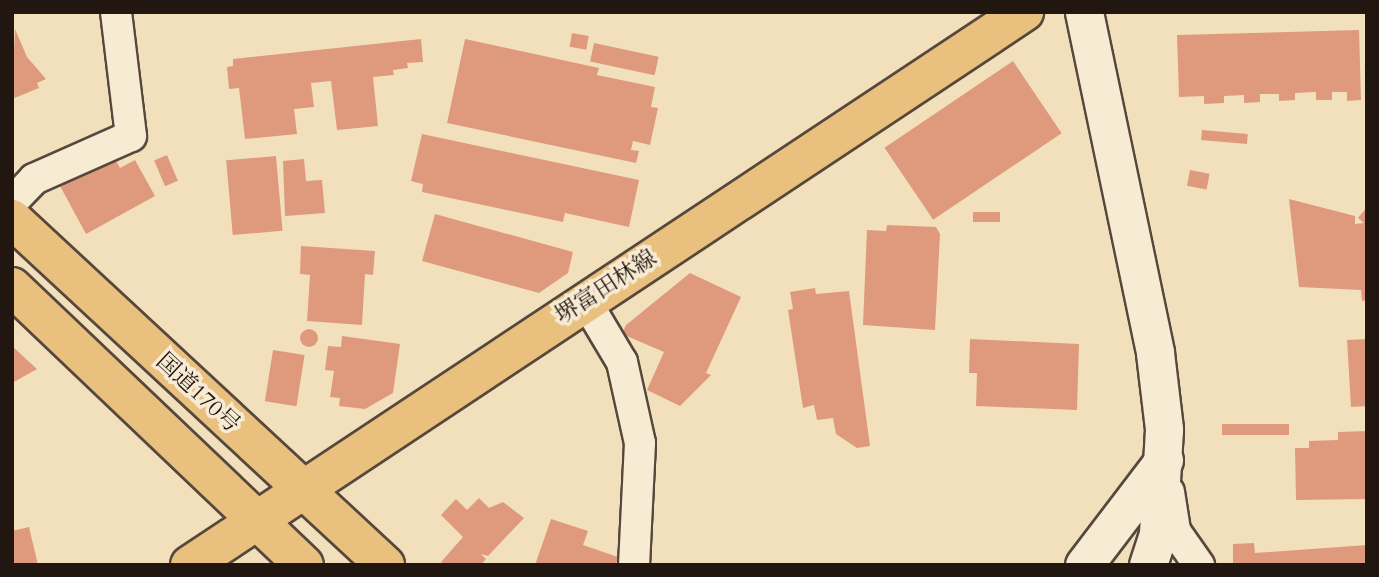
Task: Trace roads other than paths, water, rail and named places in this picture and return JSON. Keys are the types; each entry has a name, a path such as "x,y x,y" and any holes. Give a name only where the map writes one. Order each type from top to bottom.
{"main road":[{"name":"堺富田林線","path":"190,565 585,300 1024,12"},
{"name":"国道170号","path":"12,219 385,565"},
{"path":"12,287 304,565"}],"street":[{"path":"12,202 34,178 131,136 116,12"},
{"path":"1084,12 1155,353 1164,460 1175,531 1199,565"},
{"path":"585,300 622,362 640,443 634,565"},
{"path":"1084,565 1164,460"},
{"path":"1148,565 1158,534 1164,460"}]}
